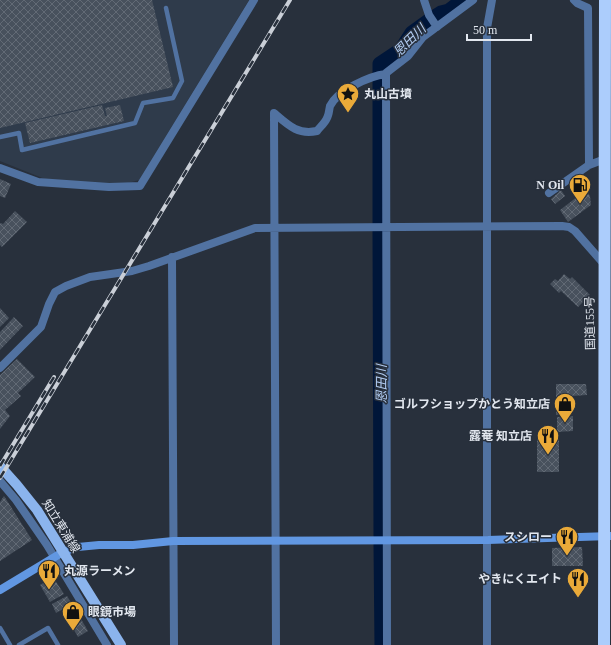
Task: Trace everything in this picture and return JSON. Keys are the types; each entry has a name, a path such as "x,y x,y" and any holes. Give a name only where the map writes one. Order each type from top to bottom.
{"highway":[{"name":"国道155号","path":"604,645 608,536 608,379 604,264 605,159 608,124 605,0"}],"main road":[{"name":"知立東浦線","path":"0,466 18,485 37,510 59,555 121,645"}],"street":[{"path":"0,168 38,182 110,188 140,186 254,0"},
{"path":"424,0 437,27"},
{"path":"276,645 274,113 285,123 298,131 307,133 318,131 327,118 330,106 338,96 352,87 386,73 408,56 423,37 473,0"},
{"path":"487,645 487,28 492,0"},
{"path":"574,0 588,8 589,165"},
{"path":"382,75 385,227 387,645"},
{"path":"550,193 589,165 605,159"},
{"path":"0,368 41,327 55,292 90,277 132,271 256,228 486,226 569,227 575,231 604,264"},
{"path":"172,257 174,645"},
{"path":"0,481 59,555 107,645"},
{"path":"0,590 59,555 78,547 99,545 133,545 173,541 488,540 608,536"}],"lane":[{"path":"0,137 19,133 22,150 135,123 144,103 173,98 182,81 166,8"},
{"path":"0,628 10,645"},
{"path":"19,645 48,628 58,645"}],"shaded area":[{"path":"0,0 249,0 139,180 124,184 50,181 0,161"}],"building":[{"path":"0,0 152,0 173,87 0,128"},
{"path":"102,105 105,116 107,116 105,108 120,105 124,121 30,143 25,123"},
{"path":"0,179 11,184 5,198 0,196"},
{"path":"561,190 565,196 555,204 551,199"},
{"path":"586,190 590,196 591,205 568,222 560,210"},
{"path":"15,211 27,222 2,247 0,245 0,224 3,224"},
{"path":"564,274 570,279 572,277 590,295 578,307 561,291 559,293 550,284 555,279 558,281"},
{"path":"0,308 9,318 0,327"},
{"path":"14,317 23,326 0,350 0,332"},
{"path":"17,359 35,377 18,393 21,396 5,410 10,416 0,429 0,375"},
{"path":"556,384 586,384 587,395 572,396 572,414 556,415"},
{"name":"ゴルフショップかとう知立店","path":"573,416 573,431 557,432 557,417"},
{"name":"露菴 知立店","path":"537,439 559,439 559,472 537,472"},
{"path":"4,496 32,540 0,561 0,502"},
{"name":"スシロー","path":"582,547 583,566 552,566 552,548"},
{"path":"53,577 64,594 50,602 40,585"},
{"path":"67,596 72,604 56,613 52,604"},
{"path":"78,614 88,631 78,637 68,620"}],"waterway":[{"name":"恩田川","path":"433,18 441,13 449,11 463,0"},
{"name":"恩田川","path":"380,223 380,64 401,50 412,33 430,20"},
{"name":"恩田川","path":"380,231 381,536"},
{"name":"恩田川","path":"381,545 382,645"}],"railway":[{"path":"0,478 290,0"},
{"path":"0,466 54,377"}],"place":[{"name":"丸山古墳","path":"348,114"},
{"name":"N Oil","path":"580,204"},
{"name":"ゴルフショップかとう知立店","path":"565,424"},
{"name":"露菴 知立店","path":"548,456"},
{"name":"スシロー","path":"567,556"},
{"name":"丸源ラーメン","path":"49,590"},
{"name":"やきにくエイト","path":"578,598"},
{"name":"眼鏡市場","path":"73,632"}]}
